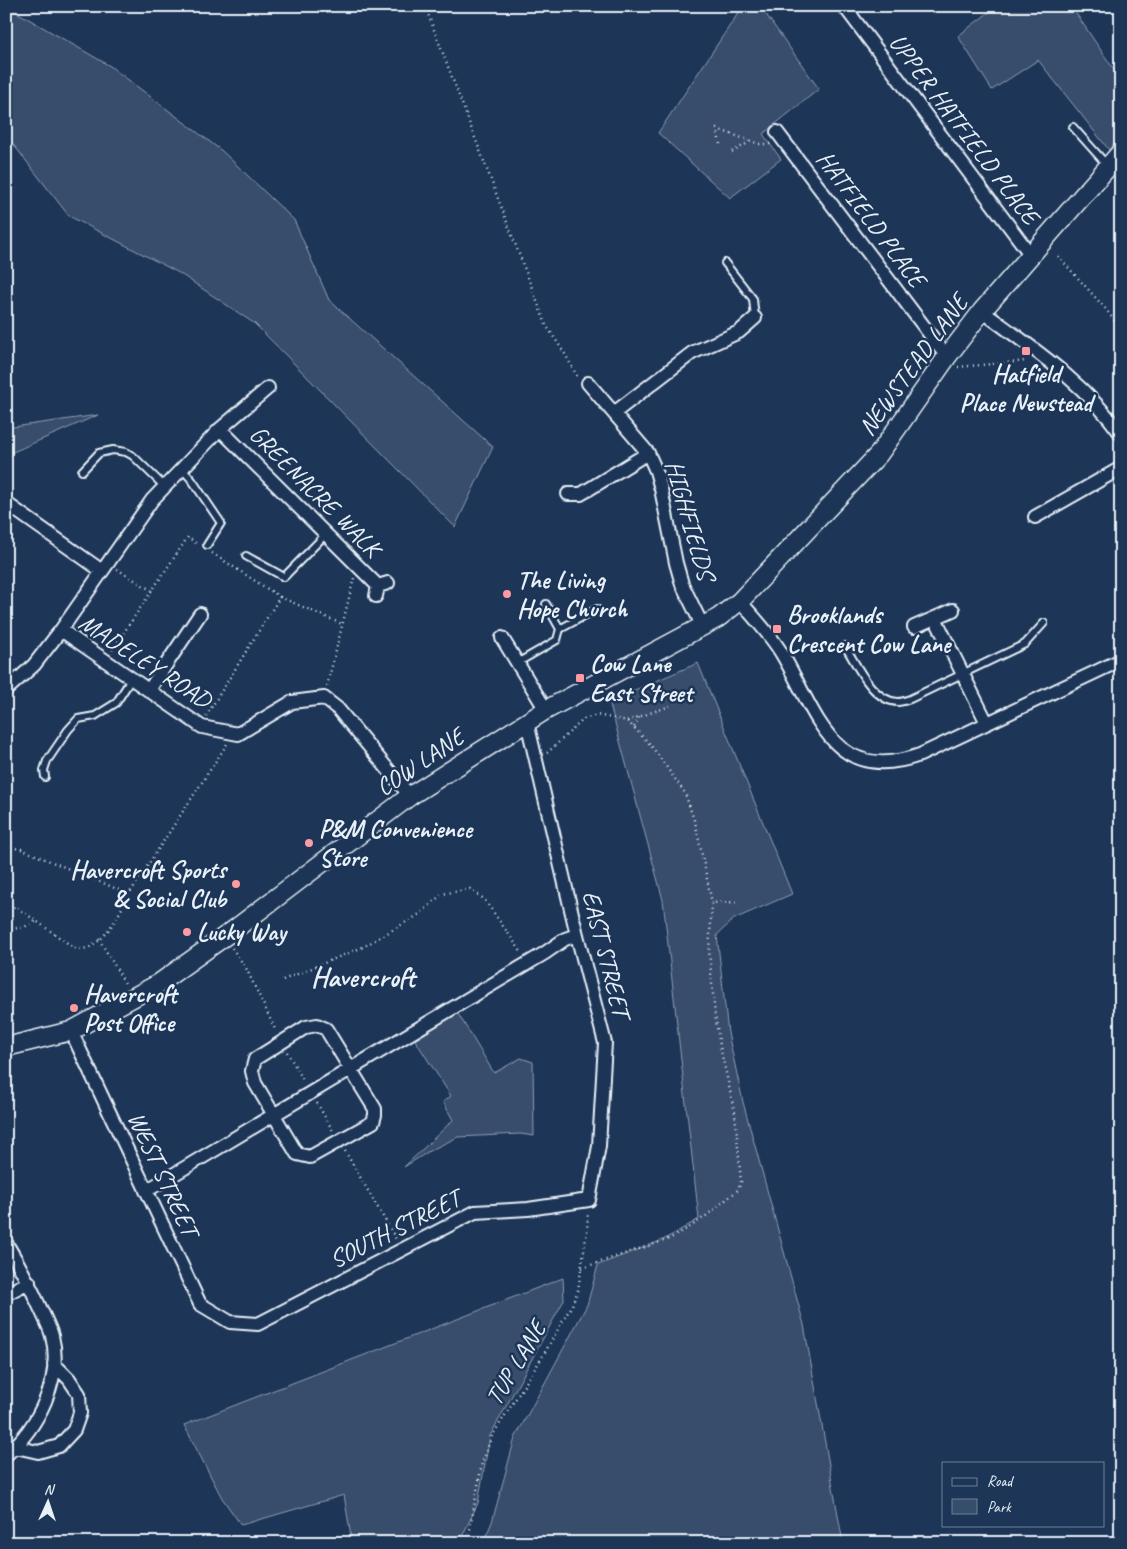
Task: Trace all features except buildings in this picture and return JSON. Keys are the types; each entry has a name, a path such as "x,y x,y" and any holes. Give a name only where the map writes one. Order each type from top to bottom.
{"main road":[{"name":"NEWSTEAD LANE","path":"740,601 879,454 982,311 1121,152"},
{"name":"COW LANE","path":"6,1046 71,1031 158,984 235,929 410,796 546,710 703,627 740,601"}],"street":[{"name":"UPPER HATFIELD PLACE","path":"844,6 1030,254"},
{"name":"HATFIELD PLACE","path":"779,134 945,360"},
{"path":"982,311 1038,352 1088,395 1121,434"},
{"path":"614,413 692,353 739,332 755,318"},
{"name":"HIGHFIELDS","path":"588,383 648,453 656,470 661,489 682,584 703,627"},
{"path":"61,630 152,500 220,428 268,388"},
{"name":"GREENACRE WALK","path":"220,428 381,588"},
{"path":"568,494 581,494 648,453"},
{"path":"1035,517 1121,468"},
{"path":"10,506 105,567"},
{"path":"740,601 782,653 810,708 826,734 837,745 848,752 863,759 882,763 901,762 920,755 1121,660"},
{"path":"914,627 953,610"},
{"path":"149,690 202,612"},
{"path":"934,618 988,723"},
{"name":"MADELEY ROAD","path":"6,690 34,665 61,630 200,726 234,734"},
{"path":"502,638 546,710"},
{"path":"234,734 238,734 292,702 324,698 338,709 410,796"},
{"name":"EAST STREET","path":"527,722 577,935 605,1043 599,1146 589,1200"},
{"path":"146,1191 565,939 577,935"},
{"path":"316,1025 326,1029 375,1109 373,1122 310,1157 297,1154 274,1115 255,1083 252,1071 254,1059 306,1027 316,1025"},
{"name":"WEST STREET","path":"71,1031 200,1304 230,1322"},
{"name":"SOUTH STREET","path":"230,1322 258,1324 475,1212 528,1209 589,1200"},
{"path":"6,1243 29,1282 52,1336 54,1364 52,1380 42,1410 11,1451"},
{"path":"6,1294 29,1282"},
{"path":"11,1451 38,1452 59,1446 74,1430 80,1413 79,1394 69,1379 54,1364"}],"lane":[{"path":"1073,127 1108,166"},
{"path":"725,262 752,299 755,318"},
{"path":"82,471 99,453 113,450 126,452 133,456 165,487"},
{"path":"182,469 222,523 206,547"},
{"path":"246,556 284,577 326,534"},
{"path":"517,663 558,640 560,629 546,604"},
{"path":"560,629 596,610"},
{"path":"845,646 872,688 884,697 899,702 910,699 1025,644 1044,623"},
{"path":"45,777 44,770 47,761 68,730 78,719 95,716 116,703 132,678"}],"path":[{"path":"425,6 546,325 565,354 580,384 588,383"},
{"path":"720,144 717,130 767,145 779,134"},
{"path":"732,152 748,144 749,141"},
{"path":"1058,256 1104,307 1121,329"},
{"path":"945,360 951,367 1028,361 1038,352"},
{"path":"106,660 188,537 199,545"},
{"path":"206,547 280,597 342,624"},
{"path":"324,698 357,565"},
{"path":"105,567 152,591"},
{"path":"200,726 280,597"},
{"path":"546,754 584,719 597,715 627,720 670,706"},
{"path":"634,727 641,715"},
{"path":"582,1268 669,1240 706,1216 738,1190 741,1182 735,1113 715,1016 710,950 712,903 696,826 685,793 650,744 627,720"},
{"path":"6,914 15,906 77,949 83,949 108,933 129,894 234,734"},
{"path":"6,847 21,849 129,894"},
{"path":"283,980 363,947 420,914 442,894 470,889 484,899 529,962"},
{"path":"712,903 736,902"},
{"path":"6,930 24,927 37,921"},
{"path":"99,939 133,997"},
{"name":"TUP LANE","path":"464,1543 470,1529 482,1463 492,1436 541,1359 572,1305 578,1290 587,1231 589,1200"}],"green space":[{"path":"6,6 110,66 222,151 294,220 329,300 493,447 455,527 255,324 179,273 69,216 6,135"},
{"path":"743,6 760,6 819,89 763,134 781,159 730,198 658,133"},
{"path":"997,6 1071,6 1121,80 1121,135 1109,150 1038,60 992,90 958,36"},
{"path":"98,415 6,455 6,428"},
{"path":"698,663 792,894 734,919 717,935 728,1033 743,1102 804,1325 843,1543 483,1543 492,1522 515,1438 587,1305 598,1265 663,1240 699,1219 663,900 609,701"},
{"path":"457,1012 494,1073 521,1058 533,1062 534,1136 520,1134 458,1137 431,1150 404,1167 453,1120 443,1102 451,1096 415,1040"},
{"path":"563,1278 564,1300 490,1436 478,1503 459,1543 352,1543 344,1495 241,1525 222,1498 184,1425"}],"place":[{"name":"Hatfield Place Newstead","path":"1026,351"},
{"name":"The Living Hope Church","path":"507,594"},
{"name":"Brooklands Crescent Cow Lane","path":"777,629"},
{"name":"Cow Lane East Street","path":"580,678"},
{"name":"P&M Convenience Store","path":"309,843"},
{"name":"Havercroft Sports & Social Club","path":"236,884"},
{"name":"Lucky Way","path":"187,932"},
{"name":"Havercroft Post Office","path":"74,1008"}],"district":[{"name":"Havercroft","path":"363,976"}]}
